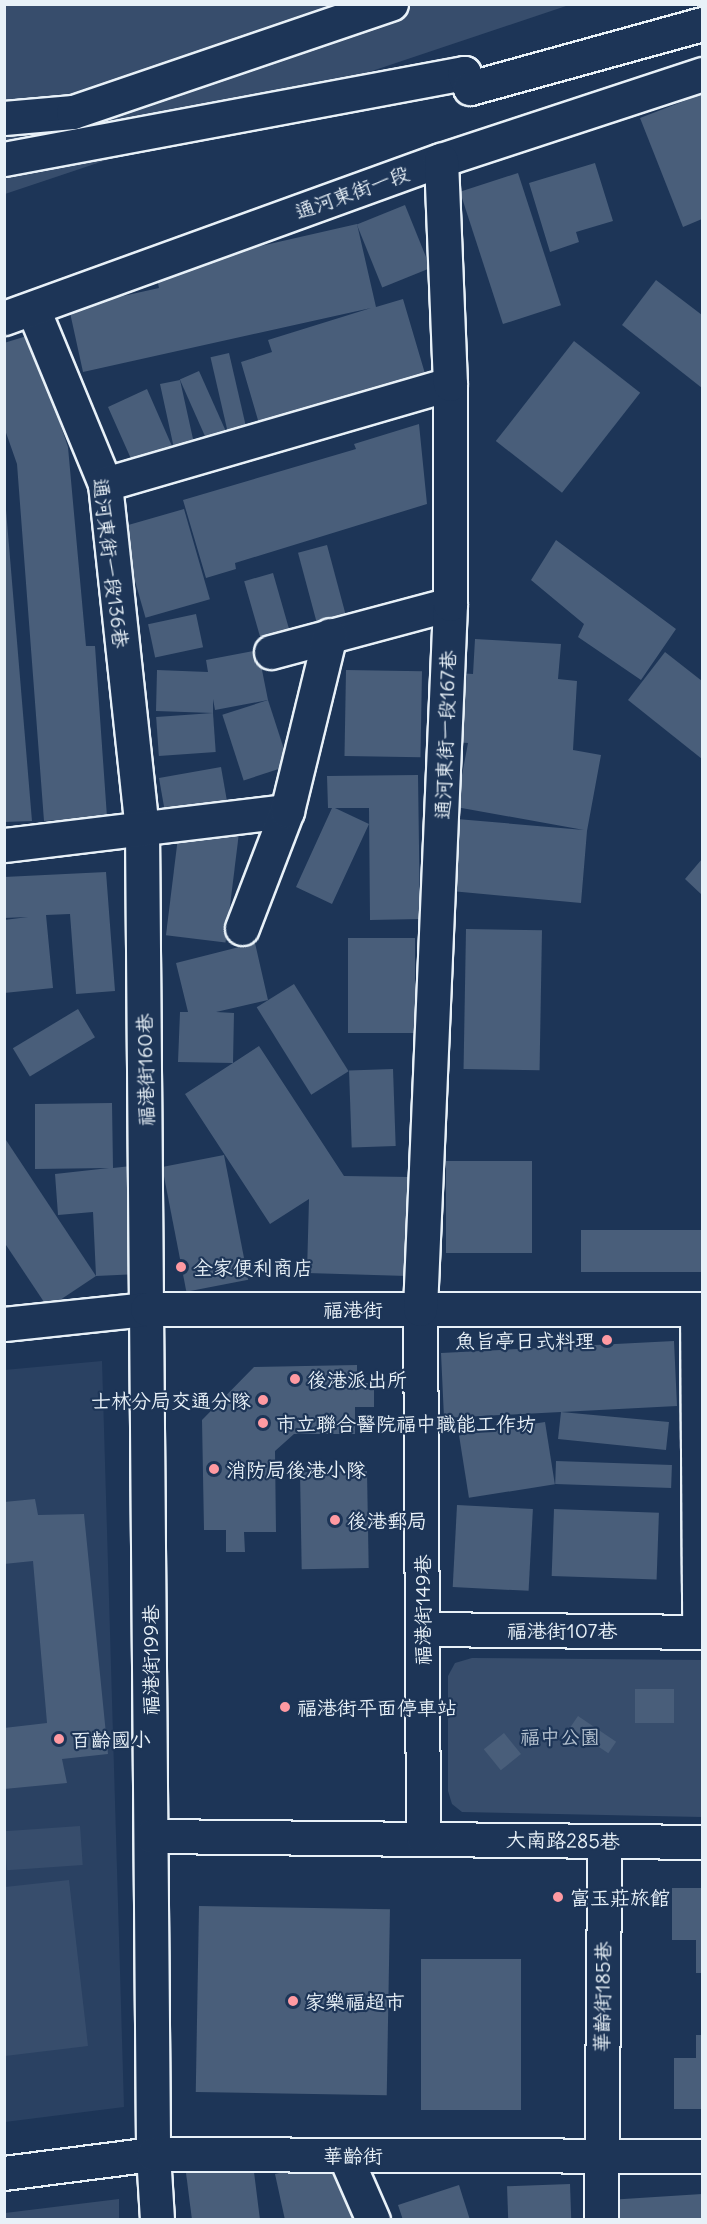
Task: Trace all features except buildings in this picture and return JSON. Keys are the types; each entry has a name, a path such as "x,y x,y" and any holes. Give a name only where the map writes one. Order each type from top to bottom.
{"street":[{"path":"4,118 73,112 391,4"},
{"path":"4,159 464,73 470,88 702,24"},
{"name":"通河東街一段","path":"19,313 441,160 702,74"},
{"name":"通河東街一段167巷","path":"420,1309 450,604 450,384 441,160"},
{"name":"通河東街一段136巷","path":"19,313 105,484 142,830"},
{"path":"105,484 450,384"},
{"path":"272,652 450,604"},
{"path":"242,927 287,811 330,635"},
{"path":"4,845 287,811"},
{"name":"福港街160巷","path":"142,830 147,1310"},
{"name":"福港街149巷","path":"420,1309 423,1838"},
{"path":"700,1309 701,1632"},
{"name":"福港街","path":"4,1324 147,1310 700,1309"},
{"name":"福港街199巷","path":"147,1310 153,2154 157,2220"},
{"name":"福港街107巷","path":"422,1629 701,1632"},
{"name":"大南路285巷","path":"151,1836 702,1842"},
{"name":"華齡街185巷","path":"601,2220 599,2153 604,1841"},
{"name":"華齡街","path":"4,2173 153,2154 345,2156 599,2153 702,2156"},
{"path":"345,2156 373,2220"}],"shaded area":[{"name":"百齡國小","path":"102,1361 124,2107 5,2122 4,1370"}],"green space":[{"path":"5,4 569,5 5,194"},
{"name":"福中公園","path":"472,1658 702,1660 702,1817 462,1812 452,1804 448,1791 448,1676 455,1663"},
{"path":"80,1826 83,1865 7,1870 4,1831"},
{"path":"69,1880 88,2046 5,2056 5,1887"},
{"path":"119,2199 119,2219 5,2219 5,2213"}],"place":[{"name":"全家便利商店","path":"181,1267"},
{"name":"魚旨亭日式料理","path":"607,1340"},
{"name":"後港派出所","path":"295,1379"},
{"name":"士林分局交通分隊","path":"263,1400"},
{"name":"市立聯合醫院福中職能工作坊","path":"263,1423"},
{"name":"消防局後港小隊","path":"214,1469"},
{"name":"後港郵局","path":"335,1520"},
{"name":"福港街平面停車站","path":"285,1707"},
{"name":"百齡國小","path":"59,1739"},
{"name":"富玉莊旅館","path":"558,1897"},
{"name":"家樂福超市","path":"293,2001"}]}
